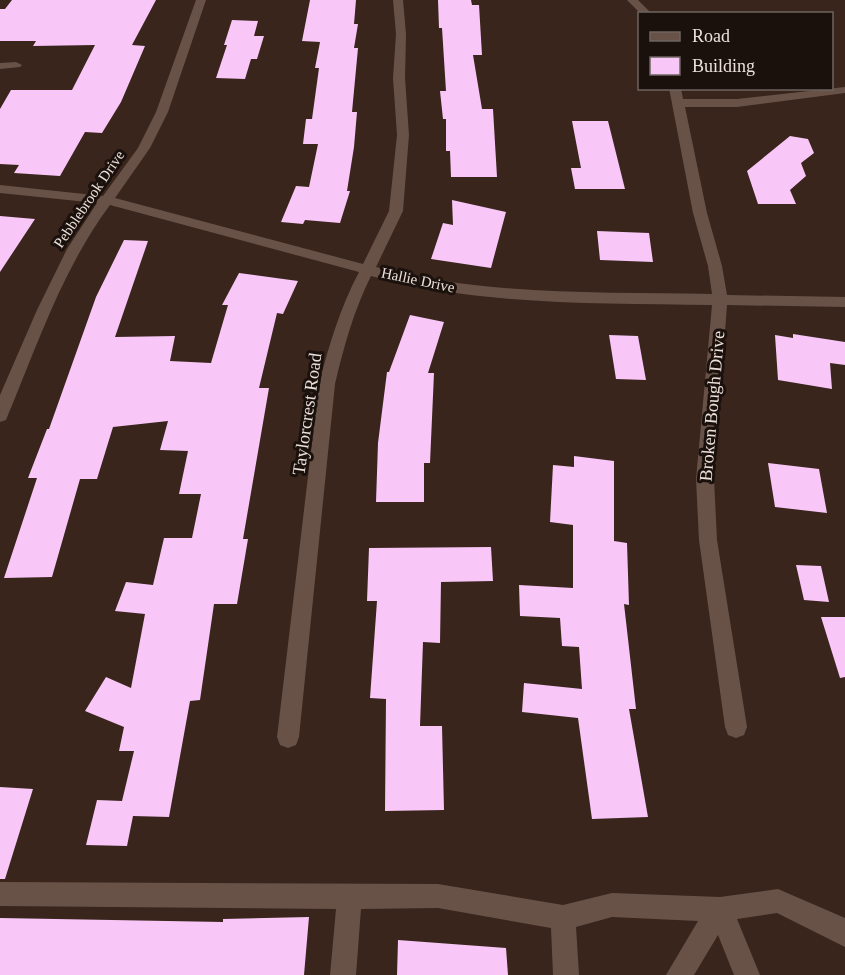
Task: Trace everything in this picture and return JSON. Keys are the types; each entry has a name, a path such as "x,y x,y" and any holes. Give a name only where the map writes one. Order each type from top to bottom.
{"street":[{"name":"Pebblebrook Drive","path":"0,415 54,288 75,246 144,148 165,105 182,61 201,0"},
{"name":"Taylorcrest Road","path":"288,737 327,384 338,340 353,298 396,211 403,135 399,78 401,34 398,0"},
{"path":"632,0 644,12"},
{"path":"0,66 16,66"},
{"name":"Broken Bough Drive","path":"676,90 681,128 700,213 715,266 720,301 705,479 708,540 736,727"},
{"path":"679,103 737,103 845,90"},
{"name":"Hallie Drive","path":"0,189 106,200 399,278 454,288 524,296 845,302"},
{"path":"0,894 438,896 563,918 612,904 720,909 778,901 836,927 845,934"},
{"path":"343,975 350,897"},
{"path":"679,975 720,909"},
{"path":"720,909 747,975"},
{"path":"563,918 566,975"}],"building":[{"path":"12,0 156,0 132,45 145,46 121,102 102,133 85,132 60,176 14,173 19,165 0,164 0,109 11,90 72,90 95,45 33,46 36,41 0,41 0,9 5,9"},
{"path":"310,0 356,0 354,24 358,24 354,48 358,48 352,112 357,112 347,191 350,191 340,223 305,220 303,224 281,222 296,186 309,187 318,144 303,144 306,119 312,119 319,68 315,68 320,42 302,41"},
{"path":"438,0 471,0 472,5 479,5 482,55 473,55 482,109 493,109 497,177 451,177 450,151 446,151 446,119 443,119 440,91 446,91"},
{"path":"232,20 258,21 254,36 264,36 257,59 251,59 245,79 216,78 227,45 224,45"},
{"path":"572,121 608,121 625,189 575,189 571,168 581,168"},
{"path":"790,136 808,139 814,153 801,163 806,176 790,190 796,204 758,204 747,171"},
{"path":"452,200 506,212 491,268 431,259 443,223 453,225"},
{"path":"0,216 35,219 0,272"},
{"path":"597,231 649,233 653,262 600,260"},
{"path":"124,240 148,241 115,337 175,336 170,361 211,363 228,305 222,305 239,273 298,281 283,314 277,313 259,388 269,388 243,539 248,539 237,604 214,604 200,700 190,701 169,817 133,816 127,846 86,845 97,800 122,801 134,751 119,751 124,727 85,711 106,677 131,688 145,614 115,611 126,582 153,585 164,538 192,538 201,494 179,494 188,451 160,450 168,421 113,427 97,479 80,479 52,577 4,578 37,478 28,478 47,429 49,429 96,297"},
{"path":"410,315 444,322 428,373 434,373 430,463 424,463 424,502 376,502 378,443 387,372 389,372"},
{"path":"793,334 845,342 845,365 830,363 832,389 778,380 775,335 793,338"},
{"path":"609,335 638,336 646,380 616,379"},
{"path":"574,456 614,461 614,541 627,543 629,605 624,604 636,709 629,709 648,817 592,819 578,718 522,712 524,683 582,689 579,647 562,646 560,618 520,616 519,585 573,588 573,525 550,522 553,465 574,467"},
{"path":"768,463 819,469 827,513 775,507"},
{"path":"491,547 493,581 441,582 440,643 423,642 420,726 442,726 444,810 385,811 386,699 370,698 377,601 367,601 369,548"},
{"path":"796,565 821,566 829,602 804,600"},
{"path":"821,617 845,617 845,677 840,678"},
{"path":"0,787 33,789 5,879 0,879"},
{"path":"309,917 304,975 0,975 0,918 223,922 223,919"},
{"path":"398,940 506,948 508,975 397,975"}]}
